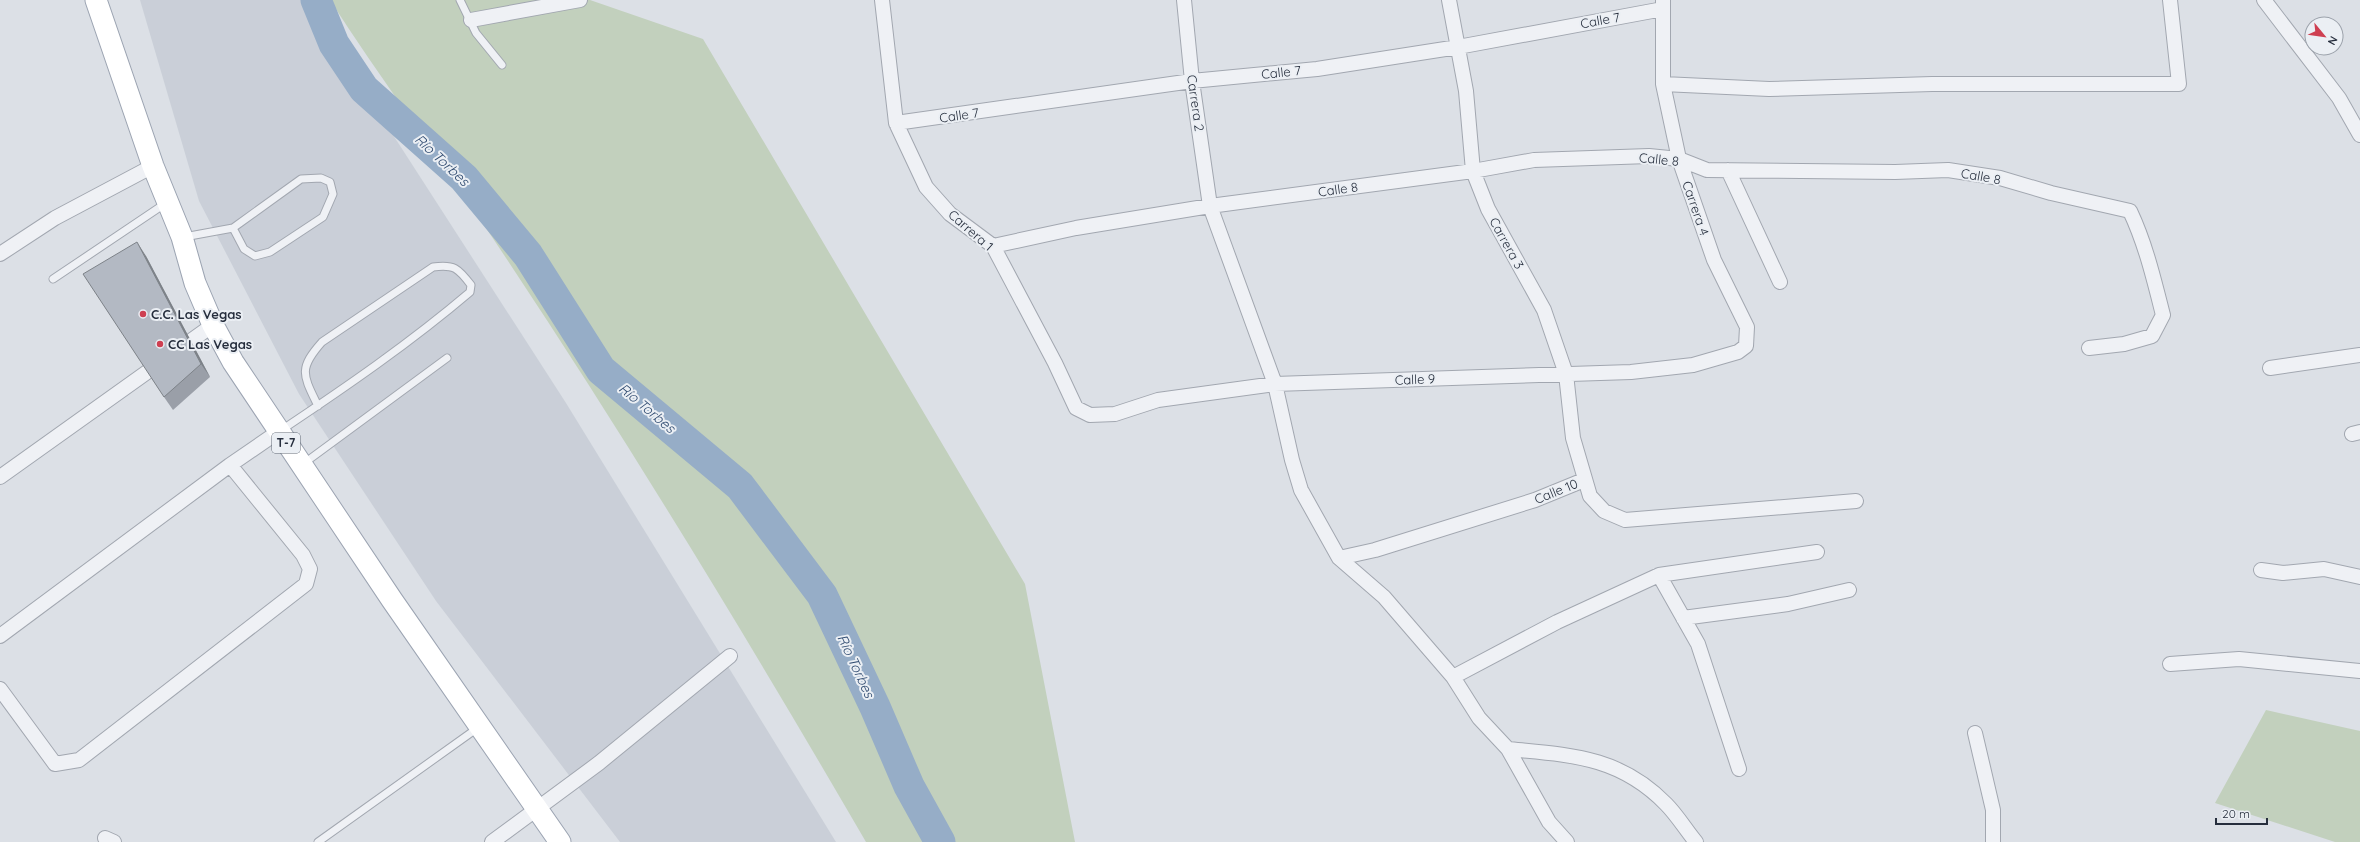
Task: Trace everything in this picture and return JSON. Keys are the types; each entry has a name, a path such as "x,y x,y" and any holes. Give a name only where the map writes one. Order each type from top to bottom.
{"main road":[{"name":"T-7","path":"96,0 152,166 182,237 196,283 213,325 233,362 278,432 479,727 560,842"}],"street":[{"path":"470,20 580,0"},
{"name":"Carrera 1","path":"882,0 896,123 926,187 950,214 993,246 1055,363 1076,408"},
{"name":"Carrera 2","path":"1184,0 1192,81 1210,206 1275,384 1292,460 1301,490 1339,558 1384,597 1453,677 1479,718 1508,749 1549,822 1567,842"},
{"name":"Carrera 3","path":"1449,0 1466,91 1474,171 1488,209 1544,310 1566,374 1573,438 1584,480"},
{"path":"1663,84 1769,89 1932,84 2179,84 2170,0"},
{"path":"2264,0 2339,98 2360,135"},
{"name":"Calle 7","path":"896,123 1192,81 1316,69 1458,47 1663,4"},
{"name":"Carrera 4","path":"1663,4 1663,84 1679,159 1714,260 1747,327 1747,337"},
{"name":"Calle 8","path":"993,246 1076,228 1210,206 1474,171 1534,160 1621,156 1679,159 1707,170 1895,172 1948,170 2000,178 2050,193 2130,211 2141,235 2149,260 2163,315 2152,336 2124,344 2089,348"},
{"path":"0,254 55,218 152,166"},
{"path":"1728,170 1780,282"},
{"path":"0,477 213,325"},
{"name":"Calle 9","path":"1076,408 1090,415 1115,414 1158,400 1275,384 1631,372 1693,365 1738,352 1746,346 1747,337"},
{"path":"2270,368 2360,355"},
{"path":"0,636 230,465 278,432"},
{"path":"0,689 55,764 79,760 306,584 310,568 303,555 230,465"},
{"name":"Calle 10","path":"1339,558 1375,550 1535,500 1584,480 1590,496 1604,511 1625,520 1856,501"},
{"path":"1453,677 1557,622 1659,575 1817,552"},
{"path":"2261,570 2283,572 2324,569 2360,577"},
{"path":"1659,575 1698,644 1739,769"},
{"path":"1683,618 1788,604 1849,590"},
{"path":"492,842 599,763 730,656"},
{"path":"2170,664 2239,659 2360,671"},
{"path":"1975,733 1993,810 1993,842"},
{"path":"1508,749 1583,757 1628,774 1666,804 1696,842"}],"lane":[{"path":"460,0 476,33 502,66"},
{"path":"182,237 233,228 301,179 321,178 330,182 333,194 323,217 270,252 255,256 244,249 233,228"},
{"path":"53,279 168,202"},
{"path":"278,432 318,406 408,342 470,292 471,285 460,271 448,265 433,267 322,342 307,359 306,370 308,384 318,406"},
{"path":"301,465 447,358"},
{"path":"318,842 479,727"}],"shaded area":[{"path":"140,0 306,0 566,403 836,842 620,842 436,601 299,394 199,201"}],"green space":[{"path":"330,0 590,0 703,39 1025,584 1075,842 866,842 728,609 585,379 467,199 368,58"},
{"path":"2266,710 2360,731 2360,842 2335,842 2215,803"}],"building":[{"name":"C.C. Las Vegas","path":"137,242 201,364 164,397 83,274"}],"waterway":[{"name":"Río Torbes","path":"316,0 334,44 364,89 464,178 528,255 601,370 740,486 822,595 875,707 909,786 940,842"}],"place":[{"name":"C.C. Las Vegas","path":"143,314"},
{"name":"CC Las Vegas","path":"160,344"}]}
